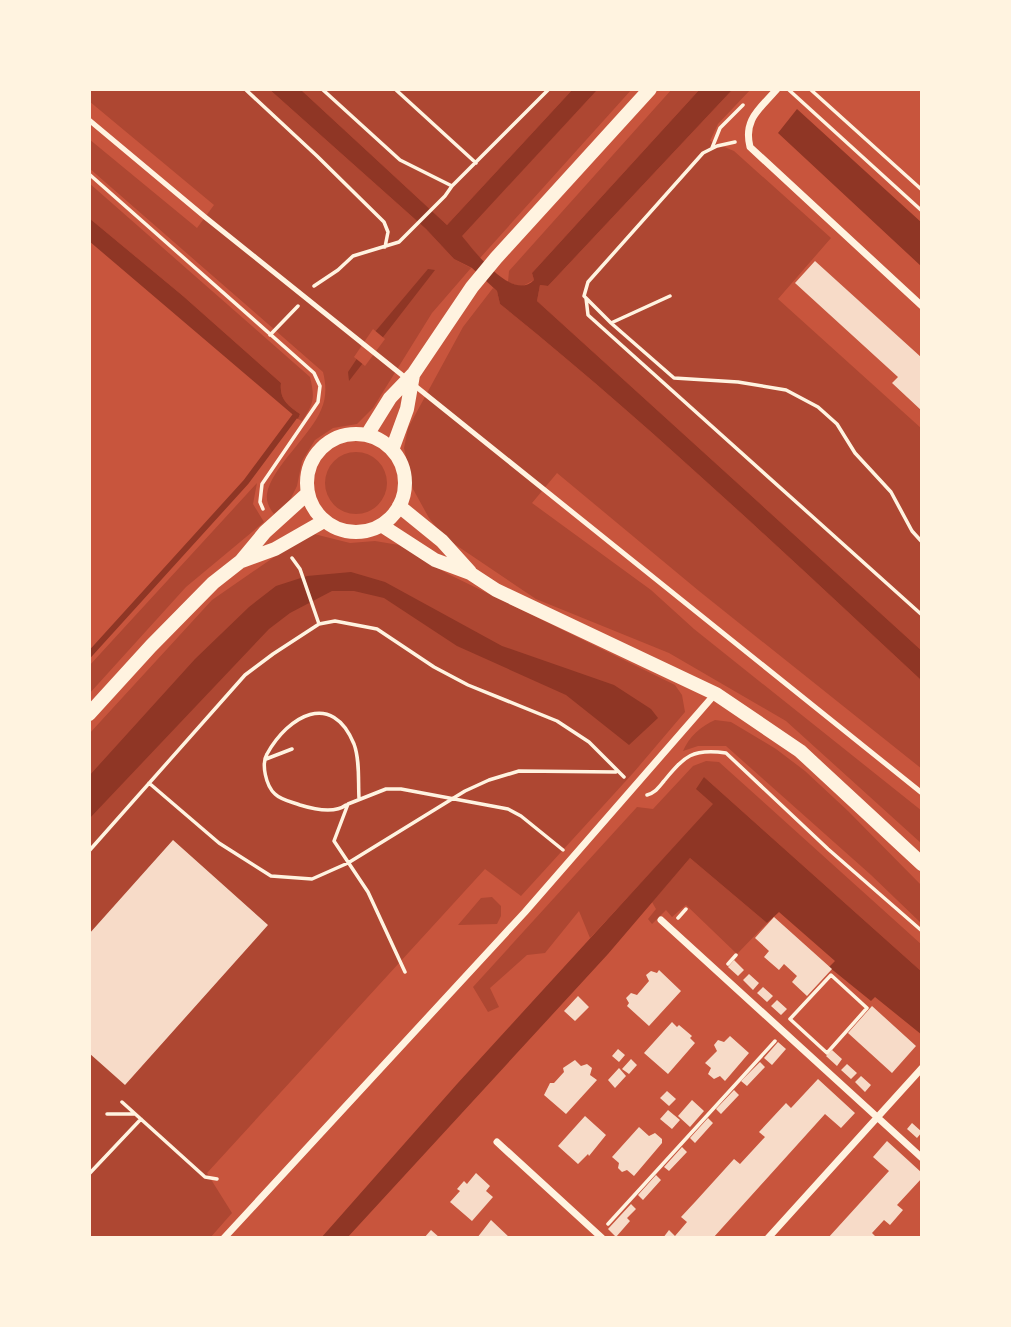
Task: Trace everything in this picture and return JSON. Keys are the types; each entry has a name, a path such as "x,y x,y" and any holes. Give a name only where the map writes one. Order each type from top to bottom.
{"main road":[{"path":"367,435 390,398 414,373 472,287 650,89"},
{"path":"393,450 407,409 414,373"},
{"path":"353,434 380,440 393,450 401,463 405,478 404,493 390,520 374,529 357,533 339,530 324,521 313,508 307,494 309,466 316,453 339,436 353,434"},
{"path":"89,714 213,583 241,561 272,524 307,494"},
{"path":"399,506 442,541 470,573"},
{"path":"241,561 284,543 324,521"},
{"path":"381,525 435,560 470,573 496,590 716,694 800,751 922,864"}],"street":[{"path":"777,89 750,121 748,139 754,153 922,306"},
{"path":"224,1238 573,858 716,694"},
{"path":"661,920 922,1158"},
{"path":"768,1238 922,1068"},
{"path":"497,1142 600,1236"}],"lane":[{"path":"89,120 205,217 922,793"}],"path":[{"path":"245,89 384,222 388,232 385,248"},
{"path":"323,89 400,160 452,186"},
{"path":"395,89 476,163"},
{"path":"312,288 353,256 399,242 549,89"},
{"path":"789,89 922,211"},
{"path":"810,89 922,190"},
{"path":"712,148 720,128 748,99"},
{"path":"748,139 712,148 704,153 588,282 588,315 922,615"},
{"path":"89,174 314,373 320,386 318,402 262,484 260,502 272,524"},
{"path":"611,323 670,296"},
{"path":"586,298 674,378 738,382 786,390 818,407 836,424 855,453 891,492 912,531 922,542"},
{"path":"271,335 299,304"},
{"path":"284,543 300,569 319,624"},
{"path":"89,851 245,676 319,624 335,621 377,629 434,667 468,685 557,721 589,742 636,787"},
{"path":"359,798 354,745 341,723 328,714 310,712 290,725 266,756 266,778 274,793 313,809 341,809 359,798 386,789 453,798 508,809 521,816 573,858"},
{"path":"265,759 292,749"},
{"path":"654,793 679,763 693,753 708,750 726,753 828,849 922,931"},
{"path":"149,783 219,843 271,876 312,879 348,863 453,798 489,780 519,771 618,772"},
{"path":"348,804 334,841 368,892 405,972"},
{"path":"831,975 867,1008 827,1052 790,1019 831,975"},
{"path":"600,1236 784,1032"},
{"path":"122,1102 205,1177 217,1179"},
{"path":"107,1114 135,1114"},
{"path":"89,1174 141,1119"}],"shaded area":[{"path":"89,89 269,89 426,229 454,259 471,268 432,313 373,408 357,424 333,428 315,440 302,461 297,486 290,500 274,514 267,499 270,484 321,410 325,391 323,372 89,168 89,139 197,228 214,205 89,101"},
{"path":"269,89 300,89 447,225 573,89 598,89 462,236 505,280 516,285 525,285 534,280 532,273 700,89 733,89 548,286 540,285 537,301 922,651 922,681 662,441 500,304 497,291 472,268 454,259 426,229"},
{"path":"300,89 573,89 447,225"},
{"path":"598,89 632,89 480,258 461,236"},
{"path":"672,89 700,89 532,273 534,280 521,287 508,282 509,271"},
{"path":"733,89 751,89 718,124 710,141 734,151 831,238 778,299 922,429 922,651 537,301 540,285 548,286"},
{"path":"797,109 922,223 922,267 778,133"},
{"path":"89,183 310,377 312,400 302,421 298,419 300,414 283,398 281,383 183,296 89,218"},
{"path":"89,218 183,296 281,383 283,398 300,414 298,419 89,241"},
{"path":"428,269 435,270 349,381 348,372 374,333"},
{"path":"493,288 497,291 500,304 662,441 922,681 922,769 699,591 557,473 532,503 651,590 694,629 922,811 922,844 786,721 669,653 536,599 444,537 429,518 413,489 404,448 408,428 463,327"},
{"path":"356,452 378,461 387,483 378,505 356,514 334,505 325,483 334,461"},
{"path":"257,483 253,504 264,522 186,587 89,694 89,666"},
{"path":"314,534 350,543 375,541 399,545 448,574 675,685 682,695 685,712 521,896 485,869 207,1173 232,1213 210,1238 89,1238 89,734 212,600 306,535"},
{"path":"351,572 385,582 502,646 614,685 651,709 658,718 629,745 566,695 457,646 384,598 354,591 332,591 290,613 269,629 89,819 89,776 195,659 249,607 276,586 307,576"},
{"path":"715,720 731,722 776,749 805,771 848,811 922,886 922,924 726,746 698,746 683,751 696,732"},
{"path":"706,761 719,762 922,945 922,972 704,777 714,804 590,938 579,911 545,953 527,955 490,988 499,1007 488,1012 473,987 637,807 653,809 693,766"},
{"path":"704,777 922,972 922,1035 875,997 871,1001 829,967 835,961 779,912 767,923 690,858 608,954 347,1238 321,1238 457,1084 713,804 696,789"},
{"path":"690,858 767,923 737,954 686,905 672,917 666,910 652,924 648,919 656,909 652,902"},
{"path":"492,897 501,906 501,916 497,924 458,925 481,898"}],"pier":[{"path":"373,329 385,339 365,366 354,357"}],"building":[{"path":"815,261 922,358 922,411 892,383 898,377 795,283"},
{"path":"173,840 268,925 125,1085 89,1053 89,934"},
{"path":"774,917 832,969 807,996 792,982 797,976 784,964 779,970 764,957 769,951 755,938"},
{"path":"734,960 744,970 738,976 728,967"},
{"path":"659,970 681,991 649,1026 627,1006 629,1003 626,998 631,993 637,995 649,981 646,975"},
{"path":"749,974 759,983 753,990 743,980"},
{"path":"763,987 773,996 767,1002 757,993"},
{"path":"578,996 589,1007 575,1021 564,1011"},
{"path":"777,1000 787,1009 781,1015 771,1006"},
{"path":"872,1006 916,1046 892,1073 848,1033"},
{"path":"672,1022 692,1036 690,1038 695,1043 668,1074 644,1053"},
{"path":"730,1036 749,1053 725,1081 720,1076 714,1079 708,1074 711,1068 705,1063 717,1051 714,1045 718,1040 724,1042"},
{"path":"778,1042 786,1049 772,1065 764,1058"},
{"path":"618,1049 625,1055 619,1062 612,1056"},
{"path":"832,1050 842,1059 837,1066 826,1056"},
{"path":"631,1059 637,1065 629,1074 622,1069"},
{"path":"575,1060 581,1066 587,1064 592,1068 590,1075 597,1080 566,1114 544,1095 550,1083 554,1083 564,1072 563,1068"},
{"path":"760,1062 765,1067 747,1086 741,1081"},
{"path":"847,1064 857,1073 851,1079 841,1070"},
{"path":"619,1068 626,1076 615,1088 608,1080"},
{"path":"861,1076 871,1085 865,1092 855,1082"},
{"path":"818,1079 855,1113 841,1128 825,1114 713,1238 663,1238 669,1230 675,1236 687,1222 681,1217 734,1159 740,1164 765,1137 759,1132 786,1103 791,1108"},
{"path":"734,1090 739,1095 721,1114 716,1109"},
{"path":"667,1091 676,1099 669,1106 660,1098"},
{"path":"692,1100 704,1111 690,1127 678,1116"},
{"path":"668,1110 680,1120 672,1129 660,1119"},
{"path":"585,1116 606,1135 589,1156 588,1154 578,1164 558,1146"},
{"path":"708,1118 713,1123 695,1143 690,1138"},
{"path":"912,1123 922,1132 917,1138 907,1129"},
{"path":"639,1127 649,1136 655,1133 662,1139 662,1143 634,1176 627,1170 622,1172 618,1168 619,1163 612,1157"},
{"path":"887,1141 922,1173 922,1178 897,1205 903,1210 890,1225 884,1220 872,1233 877,1238 828,1238 889,1171 873,1157"},
{"path":"682,1147 687,1152 669,1171 664,1167"},
{"path":"476,1173 490,1186 486,1191 493,1197 472,1221 450,1202 460,1191 457,1189 464,1181 467,1184"},
{"path":"656,1175 661,1180 643,1200 638,1195"},
{"path":"631,1204 636,1209 616,1237 608,1229"},
{"path":"491,1220 510,1238 477,1238"},
{"path":"431,1230 440,1238 424,1238"}],"waterway":[{"path":"89,655 246,482 295,416"}]}
